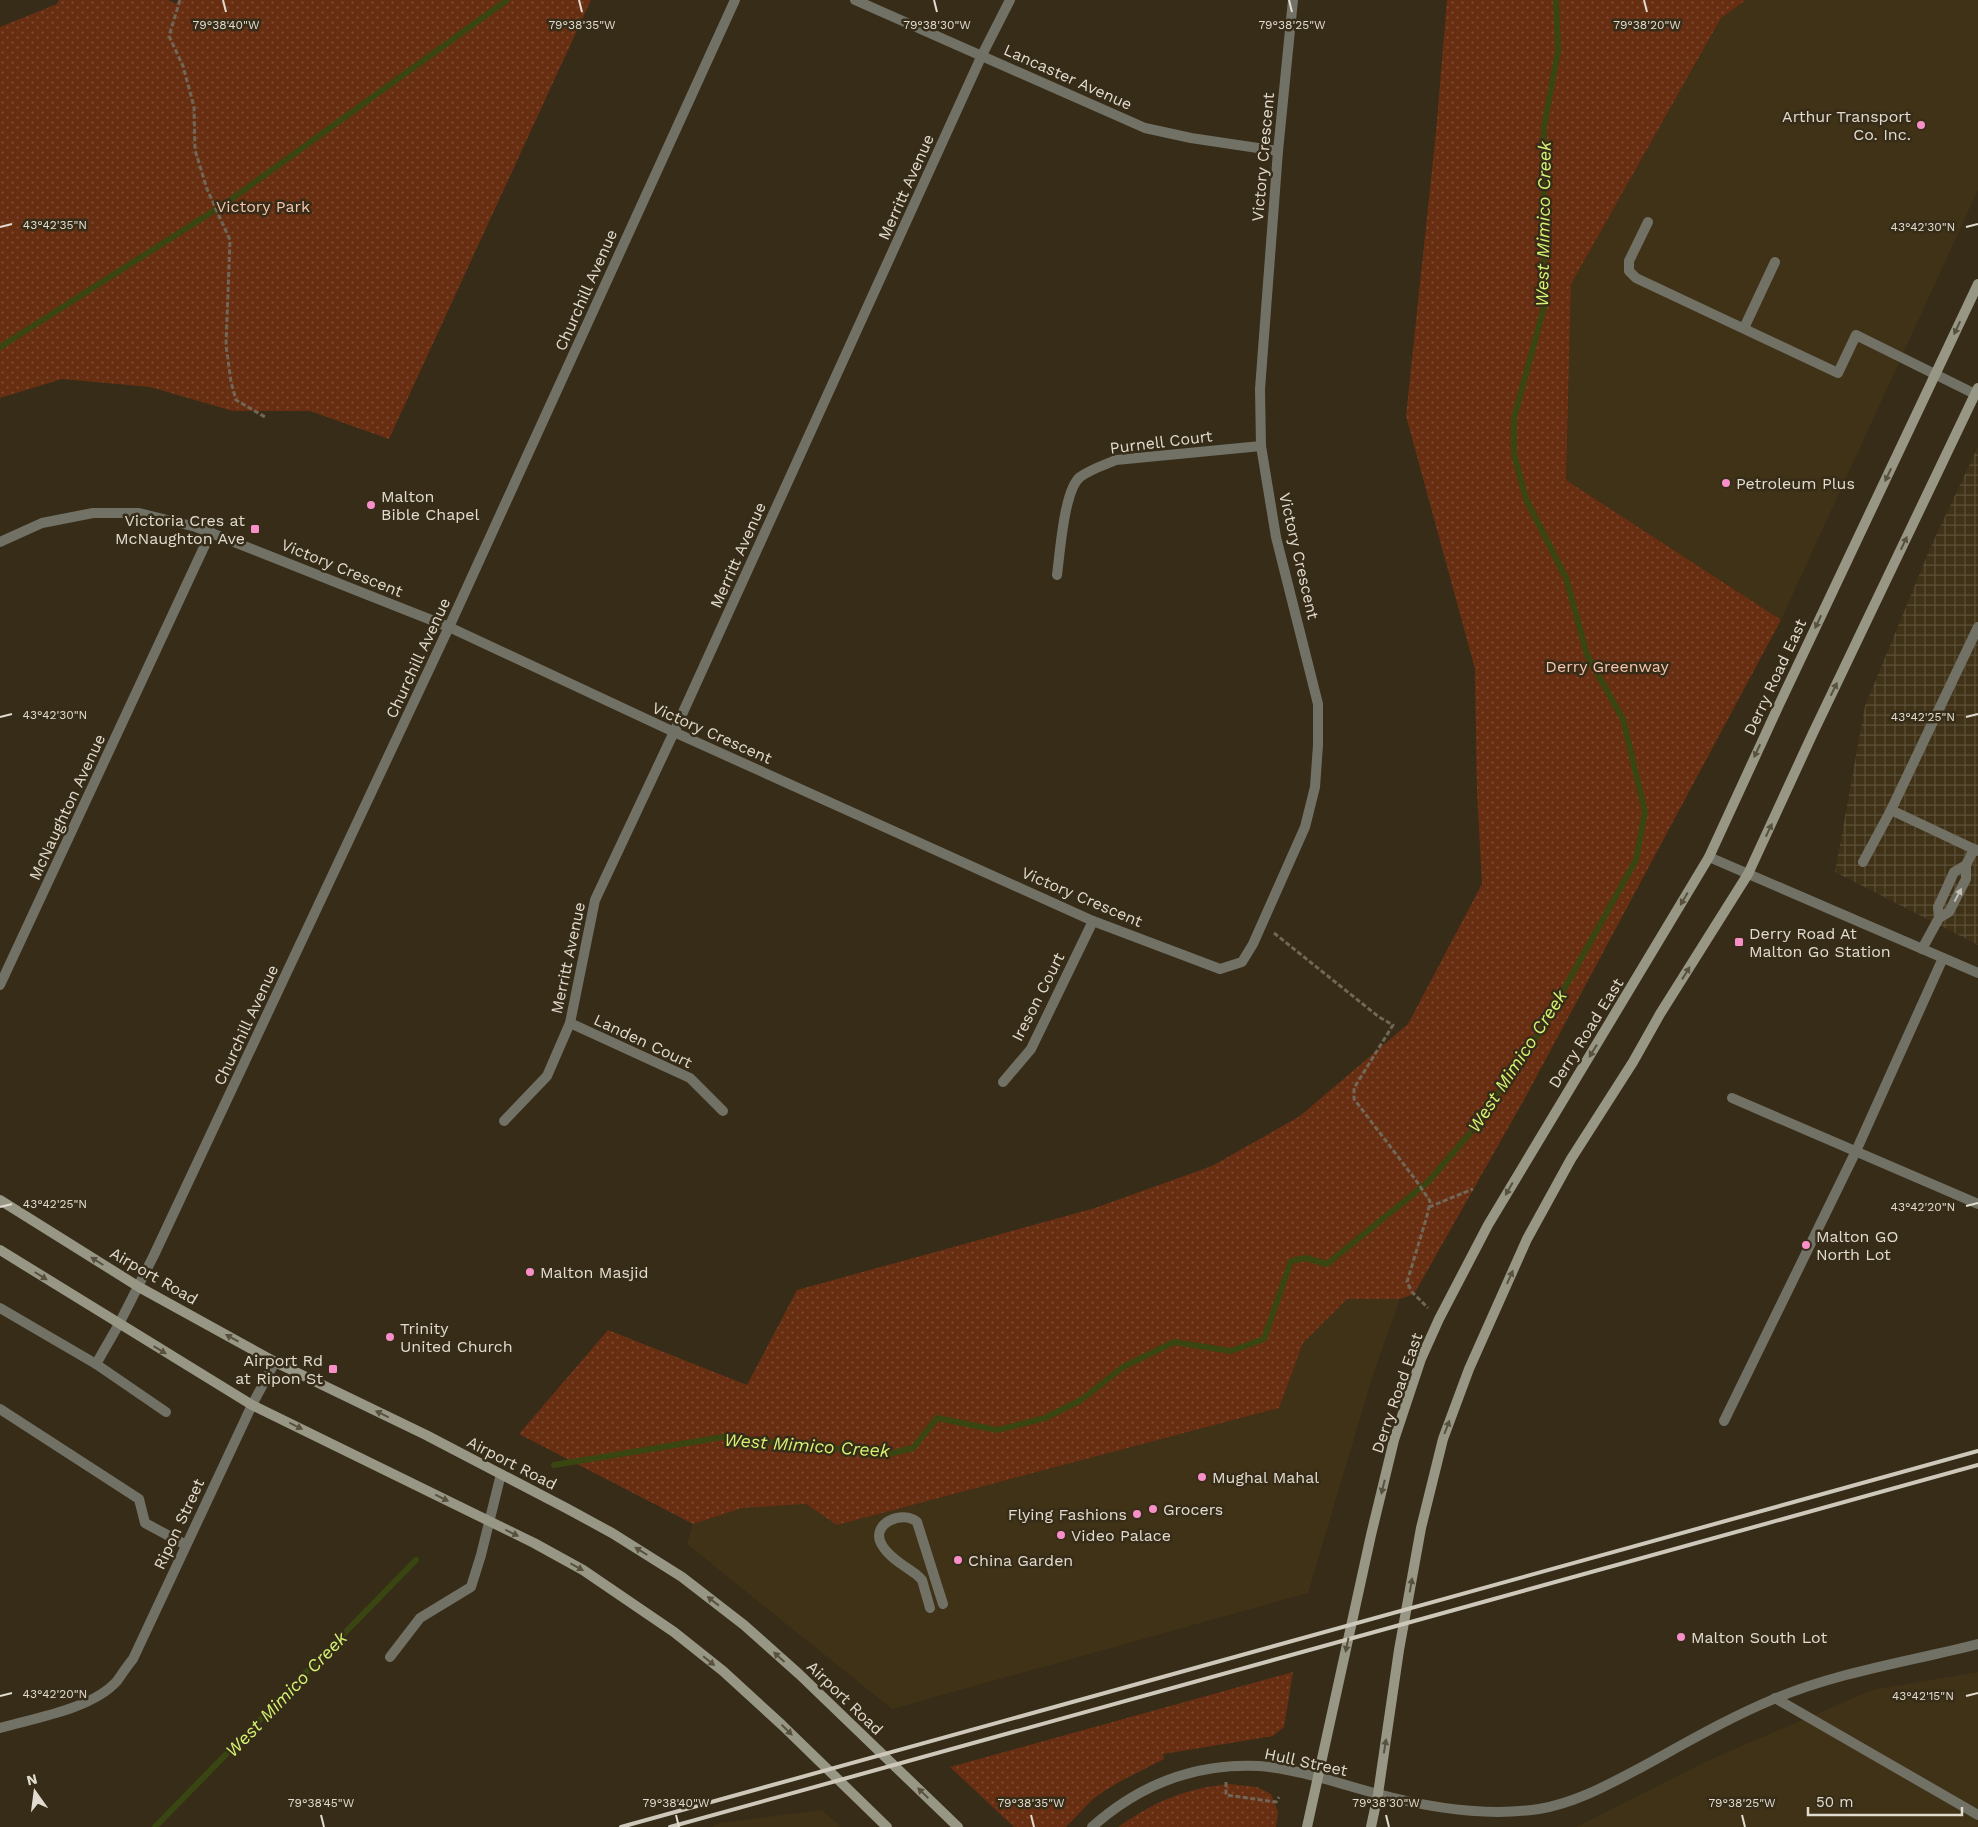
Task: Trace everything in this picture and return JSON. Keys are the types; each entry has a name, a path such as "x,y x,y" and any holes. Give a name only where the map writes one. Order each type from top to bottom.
{"main road":[{"name":"Derry Road East","path":"1307,1827 1371,1535 1394,1440 1422,1359 1439,1319 1488,1225 1538,1138 1619,1009 1709,857 1978,284"},
{"path":"1371,1827 1378,1794 1399,1650 1421,1528 1443,1439 1469,1369 1527,1239 1571,1158 1633,1062 1660,1014 1748,874 1976,391"},
{"name":"Airport Road","path":"1,1203 139,1287 274,1362 426,1435 501,1474 612,1533 682,1577 799,1674 958,1827"},
{"path":"0,1250 252,1405 583,1570 674,1632 752,1697 887,1827"}],"street":[{"name":"Churchill Avenue","path":"96,1364 139,1287 450,627 735,0"},
{"name":"Lancaster Avenue","path":"855,0 1145,128 1192,138 1278,151"},
{"name":"Merritt Avenue","path":"504,1121 547,1076 570,1023 595,900 674,732 982,56 1010,0"},
{"name":"Victory Crescent","path":"0,542 42,523 93,513 139,513 211,532 450,627 674,732 1093,921 1220,969 1242,962 1262,924 1305,827 1315,787 1318,745 1318,704 1276,537 1261,446 1260,389 1278,151 1293,0"},
{"path":"1648,222 1629,261 1629,271 1636,278 1838,373 1856,335 1936,374 1976,391"},
{"path":"1744,328 1775,262"},
{"name":"Purnell Court","path":"1057,575 1068,500 1079,478 1096,468 1116,460 1261,446"},
{"name":"McNaughton Avenue","path":"0,985 211,532"},
{"path":"1863,862 1891,810 1978,627"},
{"path":"1891,810 1976,850 1966,865 1966,879 1949,912 1939,918 1922,949"},
{"path":"1709,857 1978,973"},
{"name":"Ireson Court","path":"1003,1082 1031,1049 1093,921"},
{"path":"1724,1421 1856,1151 1943,958"},
{"name":"Landen Court","path":"570,1023 690,1078 723,1111"},
{"path":"1732,1098 1978,1204"},
{"path":"0,1308 96,1364 166,1412"},
{"name":"Ripon Street","path":"0,1728 77,1707 116,1682 132,1659 274,1362"},
{"path":"0,1409 139,1499 145,1523 186,1545"},
{"path":"390,1657 420,1618 471,1587 501,1474"},
{"path":"930,1608 922,1580 882,1545 879,1537 880,1530 884,1524 892,1519 902,1517 913,1518 917,1522 943,1604"},
{"name":"Hull Street","path":"1092,1827 1122,1803 1149,1787 1197,1772 1219,1768 1260,1766 1319,1778 1407,1802 1471,1812 1505,1812 1539,1808 1570,1800 1600,1789 1734,1717 1775,1698 1815,1684 1978,1644"},
{"path":"1775,1698 1978,1815"}],"path":[{"path":"180,0 169,36 183,66 194,107 195,150 207,189 230,240 226,346 231,382 236,400 265,418"},
{"path":"1262,924 1379,1017 1393,1025 1354,1088 1354,1099 1430,1201 1407,1282 1412,1292 1439,1319"},
{"path":"1429,1207 1473,1189"},
{"path":"1226,1782 1226,1794 1276,1802 1279,1797"}],"shaded area":[{"path":"1746,0 1978,0 1978,190 1781,620 1566,480 1571,284 1721,18"},
{"path":"1978,447 1978,945 1835,872 1865,706 1932,544"},
{"path":"1347,1299 1400,1299 1372,1378 1308,1593 892,1709 687,1544 693,1524 742,1508 806,1504 837,1525 1279,1408 1303,1343"},
{"path":"1978,1672 1978,1827 1576,1827 1707,1761 1872,1690"},
{"path":"822,1810 841,1827 712,1827 719,1823"}],"green space":[{"name":"Victory Park","path":"59,0 168,0 176,4 178,0 591,0 389,439 310,411 233,411 150,387 62,379 0,398 0,27 57,4"},
{"name":"Derry Greenway","path":"1447,0 1746,0 1721,18 1571,284 1566,480 1781,620 1525,1098 1414,1294 1400,1299 1347,1299 1303,1343 1279,1408 837,1525 806,1504 742,1508 693,1524 519,1434 608,1330 747,1385 797,1290 1095,1208 1212,1166 1300,1116 1408,1024 1482,884 1477,792 1475,669 1406,416 1436,132"},
{"path":"1293,1672 1284,1727 1273,1736 1163,1754 1164,1759 1121,1781 1093,1799 1066,1827 1014,1827 950,1767"},
{"path":"1229,1784 1257,1787 1271,1794 1278,1812 1276,1827 1118,1827 1145,1810 1170,1798 1198,1789"}],"waterway":[{"path":"0,347 226,203 507,0"},
{"name":"West Mimico Creek","path":"554,1465 723,1437 889,1454 913,1448 937,1418 997,1430 1045,1418 1081,1400 1123,1367 1174,1342 1231,1351 1264,1339 1291,1261 1306,1258 1327,1264 1428,1182 1483,1118 1514,1068 1540,1032 1636,860 1645,812 1623,719 1587,655 1566,578 1526,499 1514,454 1514,418 1544,307 1544,127 1558,51 1556,0"},
{"name":"West Mimico Creek","path":"155,1827 416,1560"}],"railway":[{"path":"621,1827 1978,1451"},
{"path":"670,1827 1978,1465"}],"place":[{"name":"Arthur Transport Co. Inc.","path":"1921,125"},
{"name":"Petroleum Plus","path":"1726,483"},
{"name":"Malton Bible Chapel","path":"371,505"},
{"name":"Victoria Cres at McNaughton Ave","path":"255,529"},
{"name":"Derry Road At Malton Go Station","path":"1739,942"},
{"name":"Malton GO North Lot","path":"1806,1245"},
{"name":"Malton Masjid","path":"530,1272"},
{"name":"Trinity United Church","path":"390,1337"},
{"name":"Airport Rd at Ripon St","path":"333,1369"},
{"name":"Mughal Mahal","path":"1202,1477"},
{"name":"Grocers","path":"1153,1509"},
{"name":"Flying Fashions","path":"1137,1514"},
{"name":"Video Palace","path":"1061,1535"},
{"name":"China Garden","path":"958,1560"},
{"name":"Malton South Lot","path":"1681,1637"}]}
